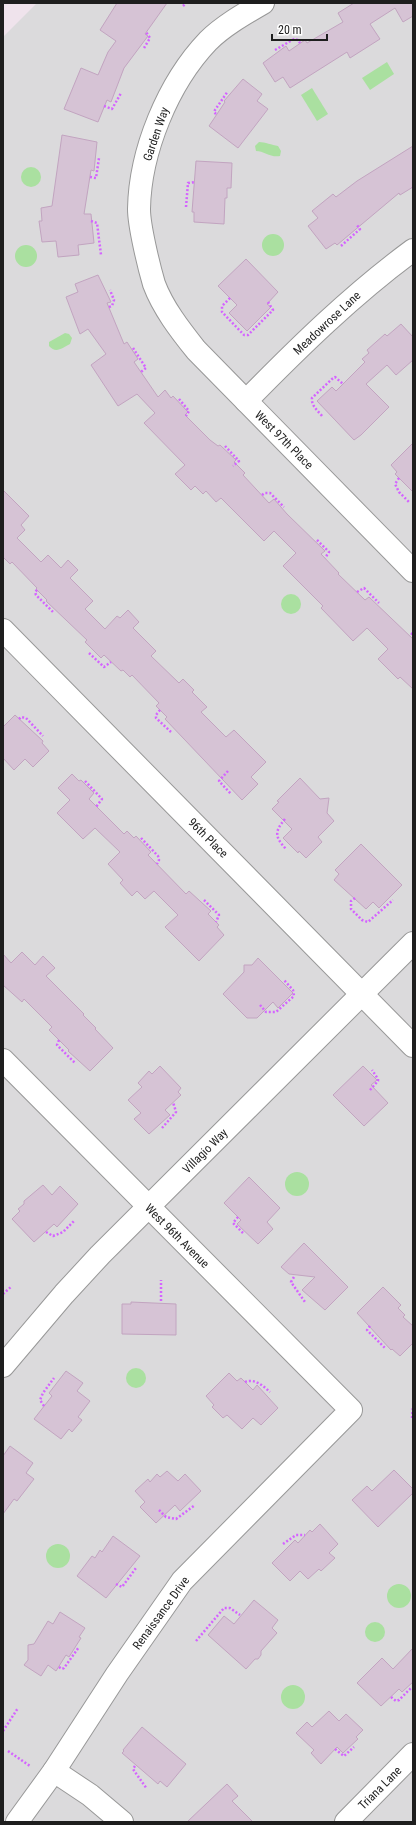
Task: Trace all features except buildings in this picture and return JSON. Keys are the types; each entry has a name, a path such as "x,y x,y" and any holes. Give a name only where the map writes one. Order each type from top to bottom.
{"street":[{"name":"Garden Way","path":"163,302 154,284 139,210 144,168 160,116 180,76 209,40 230,24 263,3"},
{"name":"Meadowrose Lane","path":"246,401 341,308 413,250"},
{"name":"West 97th Place","path":"163,302 173,320 196,350 413,571"},
{"name":"96th Place","path":"3,630 413,1046"},
{"name":"Villagio Way","path":"3,1366 69,1289 148,1207 413,943"},
{"name":"West 96th Avenue","path":"3,1060 351,1410"},
{"name":"Renaissance Drive","path":"17,1822 54,1771 117,1674 182,1581 351,1410"},
{"name":"Triana Lane","path":"346,1822 413,1754"},
{"path":"54,1771 90,1795 122,1822"}],"path":[{"path":"183,6 186,3"},
{"path":"144,48 150,38 146,32"},
{"path":"275,50 294,39 298,40 300,43"},
{"path":"216,114 214,112 215,110 228,91"},
{"path":"104,106 112,109 121,93"},
{"path":"90,177 96,178 99,158"},
{"path":"186,207 188,183 195,182"},
{"path":"91,221 97,223 101,255"},
{"path":"341,246 360,229 356,224"},
{"path":"109,307 112,306 114,300 110,290"},
{"path":"230,298 222,306 222,312 244,335 248,335 273,310 268,302"},
{"path":"133,348 146,368 140,372"},
{"path":"322,416 311,402 312,398 332,379 335,378 343,384"},
{"path":"179,400 189,411 186,416"},
{"path":"225,446 239,461 233,466"},
{"path":"399,478 395,484 396,487 409,502"},
{"path":"262,495 265,493 270,493 284,507"},
{"path":"317,540 329,552 325,558"},
{"path":"357,592 364,588 379,603"},
{"path":"37,590 35,592 36,595 53,612"},
{"path":"89,653 104,667 112,662"},
{"path":"160,710 156,715 156,718 171,732"},
{"path":"19,719 21,717 26,718 43,736"},
{"path":"228,771 219,781 230,794"},
{"path":"84,781 102,799 96,807"},
{"path":"285,819 277,831 277,836 286,849"},
{"path":"141,838 158,856 159,860 157,864"},
{"path":"355,898 351,901 351,908 365,922 371,920 393,900"},
{"path":"204,900 219,915 216,922"},
{"path":"260,1005 266,1012 276,1012 294,996 293,990 284,980"},
{"path":"59,1040 57,1045 75,1063"},
{"path":"370,1090 378,1081 372,1070"},
{"path":"162,1128 176,1112 174,1102"},
{"path":"238,1218 233,1223 243,1233"},
{"path":"46,1232 52,1236 57,1235 74,1221"},
{"path":"294,1277 291,1282 305,1302"},
{"path":"161,1280 161,1301"},
{"path":"3,1294 12,1286"},
{"path":"370,1326 367,1330 385,1348"},
{"path":"44,1406 40,1400 43,1393 54,1378"},
{"path":"245,1382 248,1381 262,1384 270,1392"},
{"path":"412,1418 413,1406"},
{"path":"160,1510 166,1517 176,1519 195,1505"},
{"path":"284,1544 296,1534 305,1535"},
{"path":"116,1584 122,1587 136,1568"},
{"path":"196,1641 224,1608 230,1608 240,1616"},
{"path":"59,1667 62,1669 64,1668 79,1647"},
{"path":"391,1697 396,1701 399,1700 411,1688"},
{"path":"3,1731 18,1708"},
{"path":"336,1749 344,1756 354,1747"},
{"path":"8,1750 30,1766"},
{"path":"135,1766 133,1769 147,1789"}],"shaded area":[{"path":"37,3 413,3 413,1822 3,1822 3,37"},
{"path":"387,62 394,74 370,90 362,78"},
{"path":"312,88 328,114 317,121 301,95"},
{"path":"259,142 278,146 281,151 280,156 274,156 256,151 255,146"},
{"path":"31,167 38,170 41,177 38,184 31,187 24,184 21,177 24,170"},
{"path":"273,234 281,237 284,245 281,253 273,256 265,253 262,245 265,237"},
{"path":"26,245 34,248 37,256 34,264 26,267 18,264 15,256 18,248"},
{"path":"65,333 69,334 72,338 70,344 57,350 54,350 49,346 49,342"},
{"path":"287,594 295,594 301,600 301,608 295,614 287,614 281,608 281,600"},
{"path":"297,1172 302,1173 308,1179 308,1189 302,1195 297,1196 292,1195 286,1189 285,1184 286,1179 292,1173"},
{"path":"136,1368 143,1371 146,1378 143,1385 136,1388 129,1385 126,1378 129,1371"},
{"path":"58,1544 67,1547 70,1556 67,1565 58,1568 49,1565 46,1556 49,1547"},
{"path":"399,1584 408,1587 411,1596 408,1605 399,1608 390,1605 387,1596 390,1587"},
{"path":"375,1622 382,1625 385,1632 382,1639 375,1642 368,1639 365,1632 368,1625"},
{"path":"293,1685 302,1688 305,1697 302,1706 293,1709 284,1706 281,1697 284,1688"}]}
